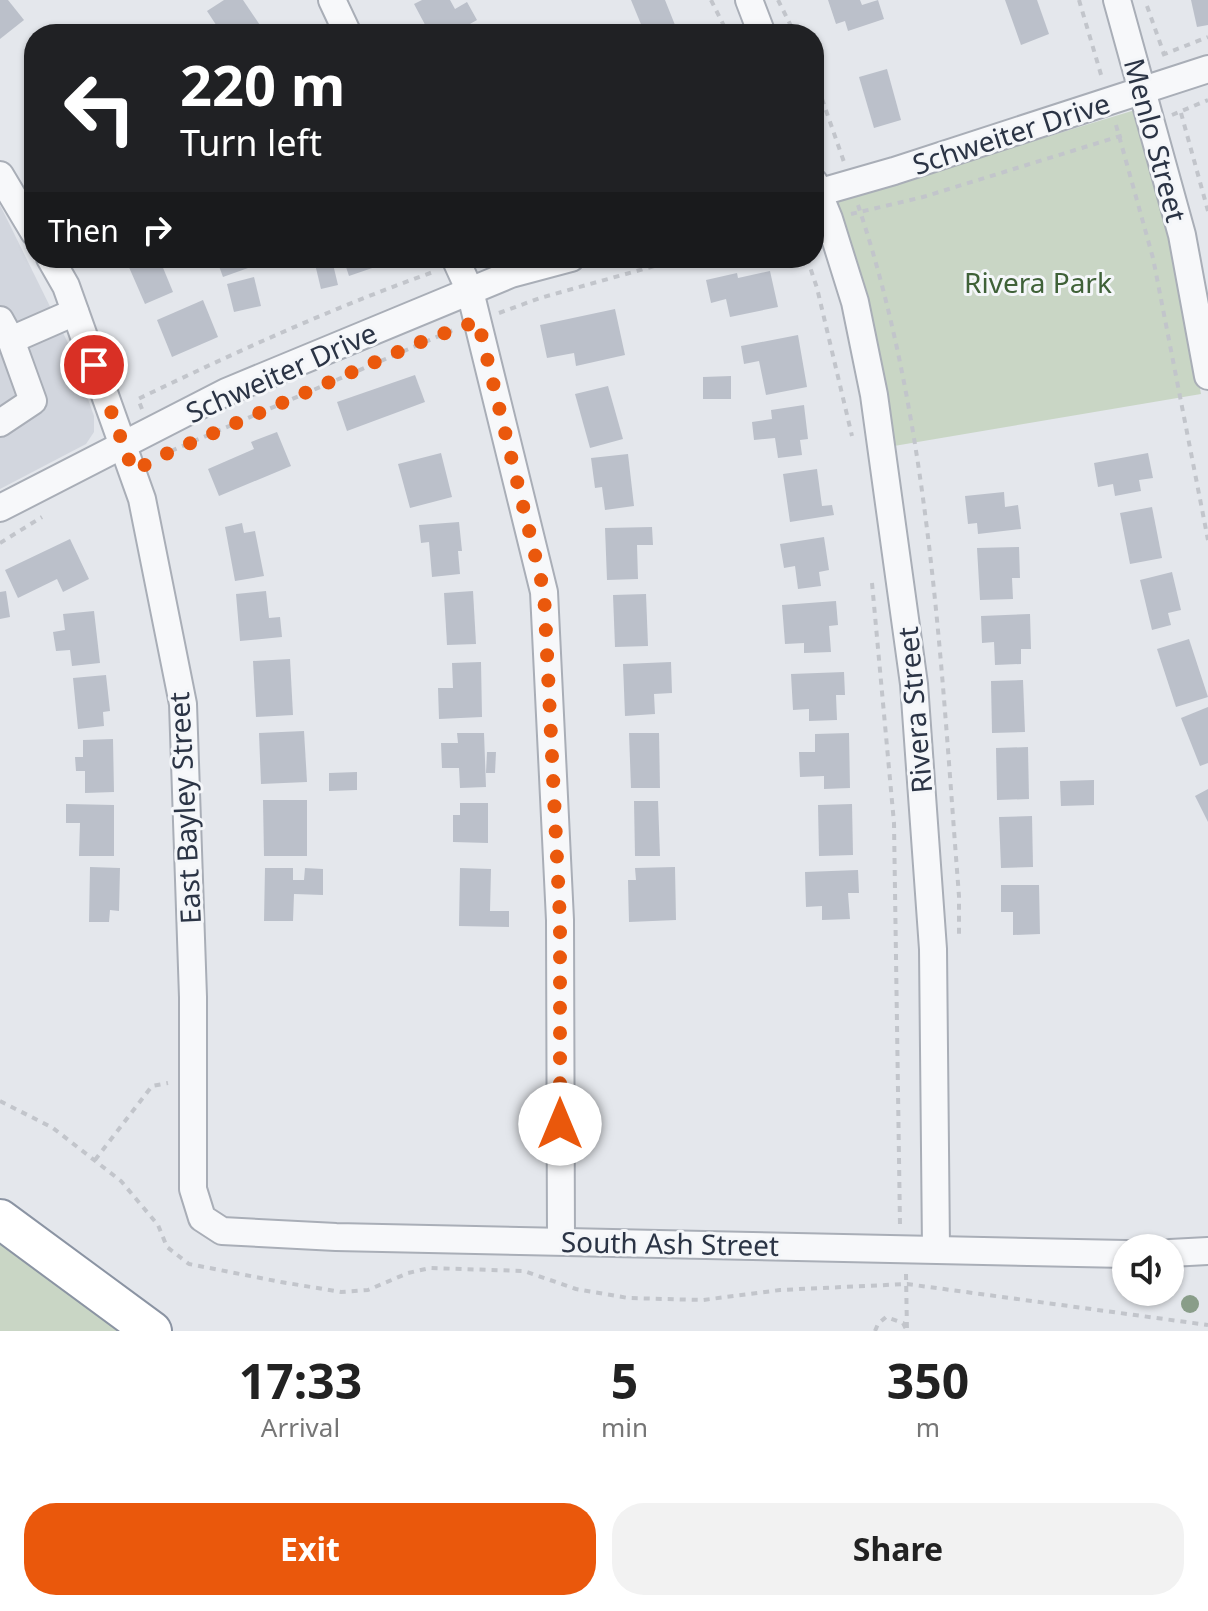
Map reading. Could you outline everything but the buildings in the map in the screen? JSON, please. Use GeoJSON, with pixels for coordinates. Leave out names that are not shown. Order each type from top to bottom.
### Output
{"type":"FeatureCollection","features":[{"type":"Feature","properties":{"kind":"highway"},"geometry":{"type":"LineString","coordinates":[[0,1219],[152,1331]]}},
{"type":"Feature","properties":{"kind":"street"},"geometry":{"type":"LineString","coordinates":[[332,0],[343,24]]}},
{"type":"Feature","properties":{"kind":"street"},"geometry":{"type":"LineString","coordinates":[[749,0],[758,24]]}},
{"type":"Feature","properties":{"kind":"street","name":"Menlo Street"},"geometry":{"type":"LineString","coordinates":[[1117,0],[1182,235],[1208,376]]}},
{"type":"Feature","properties":{"kind":"street","name":"Schweiter Drive"},"geometry":{"type":"LineString","coordinates":[[824,188],[894,171],[1208,69]]}},
{"type":"Feature","properties":{"kind":"street"},"geometry":{"type":"LineString","coordinates":[[0,175],[24,215]]}},
{"type":"Feature","properties":{"kind":"street","name":"Rivera Street"},"geometry":{"type":"LineString","coordinates":[[824,209],[855,302],[874,395],[914,684],[933,949],[936,1249]]}},
{"type":"Feature","properties":{"kind":"street","name":"East Bayley Street"},"geometry":{"type":"LineString","coordinates":[[56,268],[66,286],[142,499],[183,704],[193,997],[193,1189],[202,1218],[215,1227]]}},
{"type":"Feature","properties":{"kind":"street"},"geometry":{"type":"LineString","coordinates":[[460,268],[478,321],[544,592],[560,920],[561,1240]]}},
{"type":"Feature","properties":{"kind":"street","name":"Schweiter Drive"},"geometry":{"type":"LineString","coordinates":[[0,508],[226,392],[511,274],[534,268]]}},
{"type":"Feature","properties":{"kind":"street"},"geometry":{"type":"LineString","coordinates":[[0,423],[33,401],[6,330],[75,312]]}},
{"type":"Feature","properties":{"kind":"street","name":"South Ash Street"},"geometry":{"type":"LineString","coordinates":[[215,1227],[222,1231],[336,1237],[1112,1254]]}},
{"type":"Feature","properties":{"kind":"street"},"geometry":{"type":"LineString","coordinates":[[1184,1252],[1208,1251]]}},
{"type":"Feature","properties":{"kind":"path"},"geometry":{"type":"LineString","coordinates":[[711,0],[723,24]]}},
{"type":"Feature","properties":{"kind":"path"},"geometry":{"type":"LineString","coordinates":[[778,0],[790,24]]}},
{"type":"Feature","properties":{"kind":"path"},"geometry":{"type":"LineString","coordinates":[[1079,0],[1153,258],[1208,540]]}},
{"type":"Feature","properties":{"kind":"path"},"geometry":{"type":"LineString","coordinates":[[829,219],[923,197],[1119,137],[1208,100]]}},
{"type":"Feature","properties":{"kind":"path"},"geometry":{"type":"LineString","coordinates":[[133,471],[423,341],[540,298],[647,268]]}},
{"type":"Feature","properties":{"kind":"path"},"geometry":{"type":"LineString","coordinates":[[810,268],[855,447]]}},
{"type":"Feature","properties":{"kind":"path"},"geometry":{"type":"LineString","coordinates":[[0,543],[54,511]]}},
{"type":"Feature","properties":{"kind":"path"},"geometry":{"type":"LineString","coordinates":[[871,574],[894,823],[902,1248],[907,1284],[907,1331]]}},
{"type":"Feature","properties":{"kind":"path"},"geometry":{"type":"LineString","coordinates":[[95,1160],[152,1086],[168,1082]]}},
{"type":"Feature","properties":{"kind":"path"},"geometry":{"type":"LineString","coordinates":[[907,1284],[1208,1325]]}},
{"type":"Feature","properties":{"kind":"path"},"geometry":{"type":"LineString","coordinates":[[875,1331],[886,1317],[903,1323],[907,1331]]}},
{"type":"Feature","properties":{"kind":"shaded area"},"geometry":{"type":"Polygon","coordinates":[[[0,205],[24,254],[24,268],[31,268],[68,343],[94,416],[94,432],[86,444],[0,489],[0,205]]]}},
{"type":"Feature","properties":{"kind":"green space","name":"Rivera Park"},"geometry":{"type":"Polygon","coordinates":[[[1135,110],[1182,293],[1201,394],[894,446],[872,314],[832,202],[1135,110]]]}},
{"type":"Feature","properties":{"kind":"green space"},"geometry":{"type":"Polygon","coordinates":[[[0,1241],[122,1331],[0,1331],[0,1241]]]}},
{"type":"Feature","properties":{"kind":"route"},"geometry":{"type":"LineString","coordinates":[[94,365],[133,471],[423,341],[478,321],[544,592],[560,920],[560,1124]]}}]}
